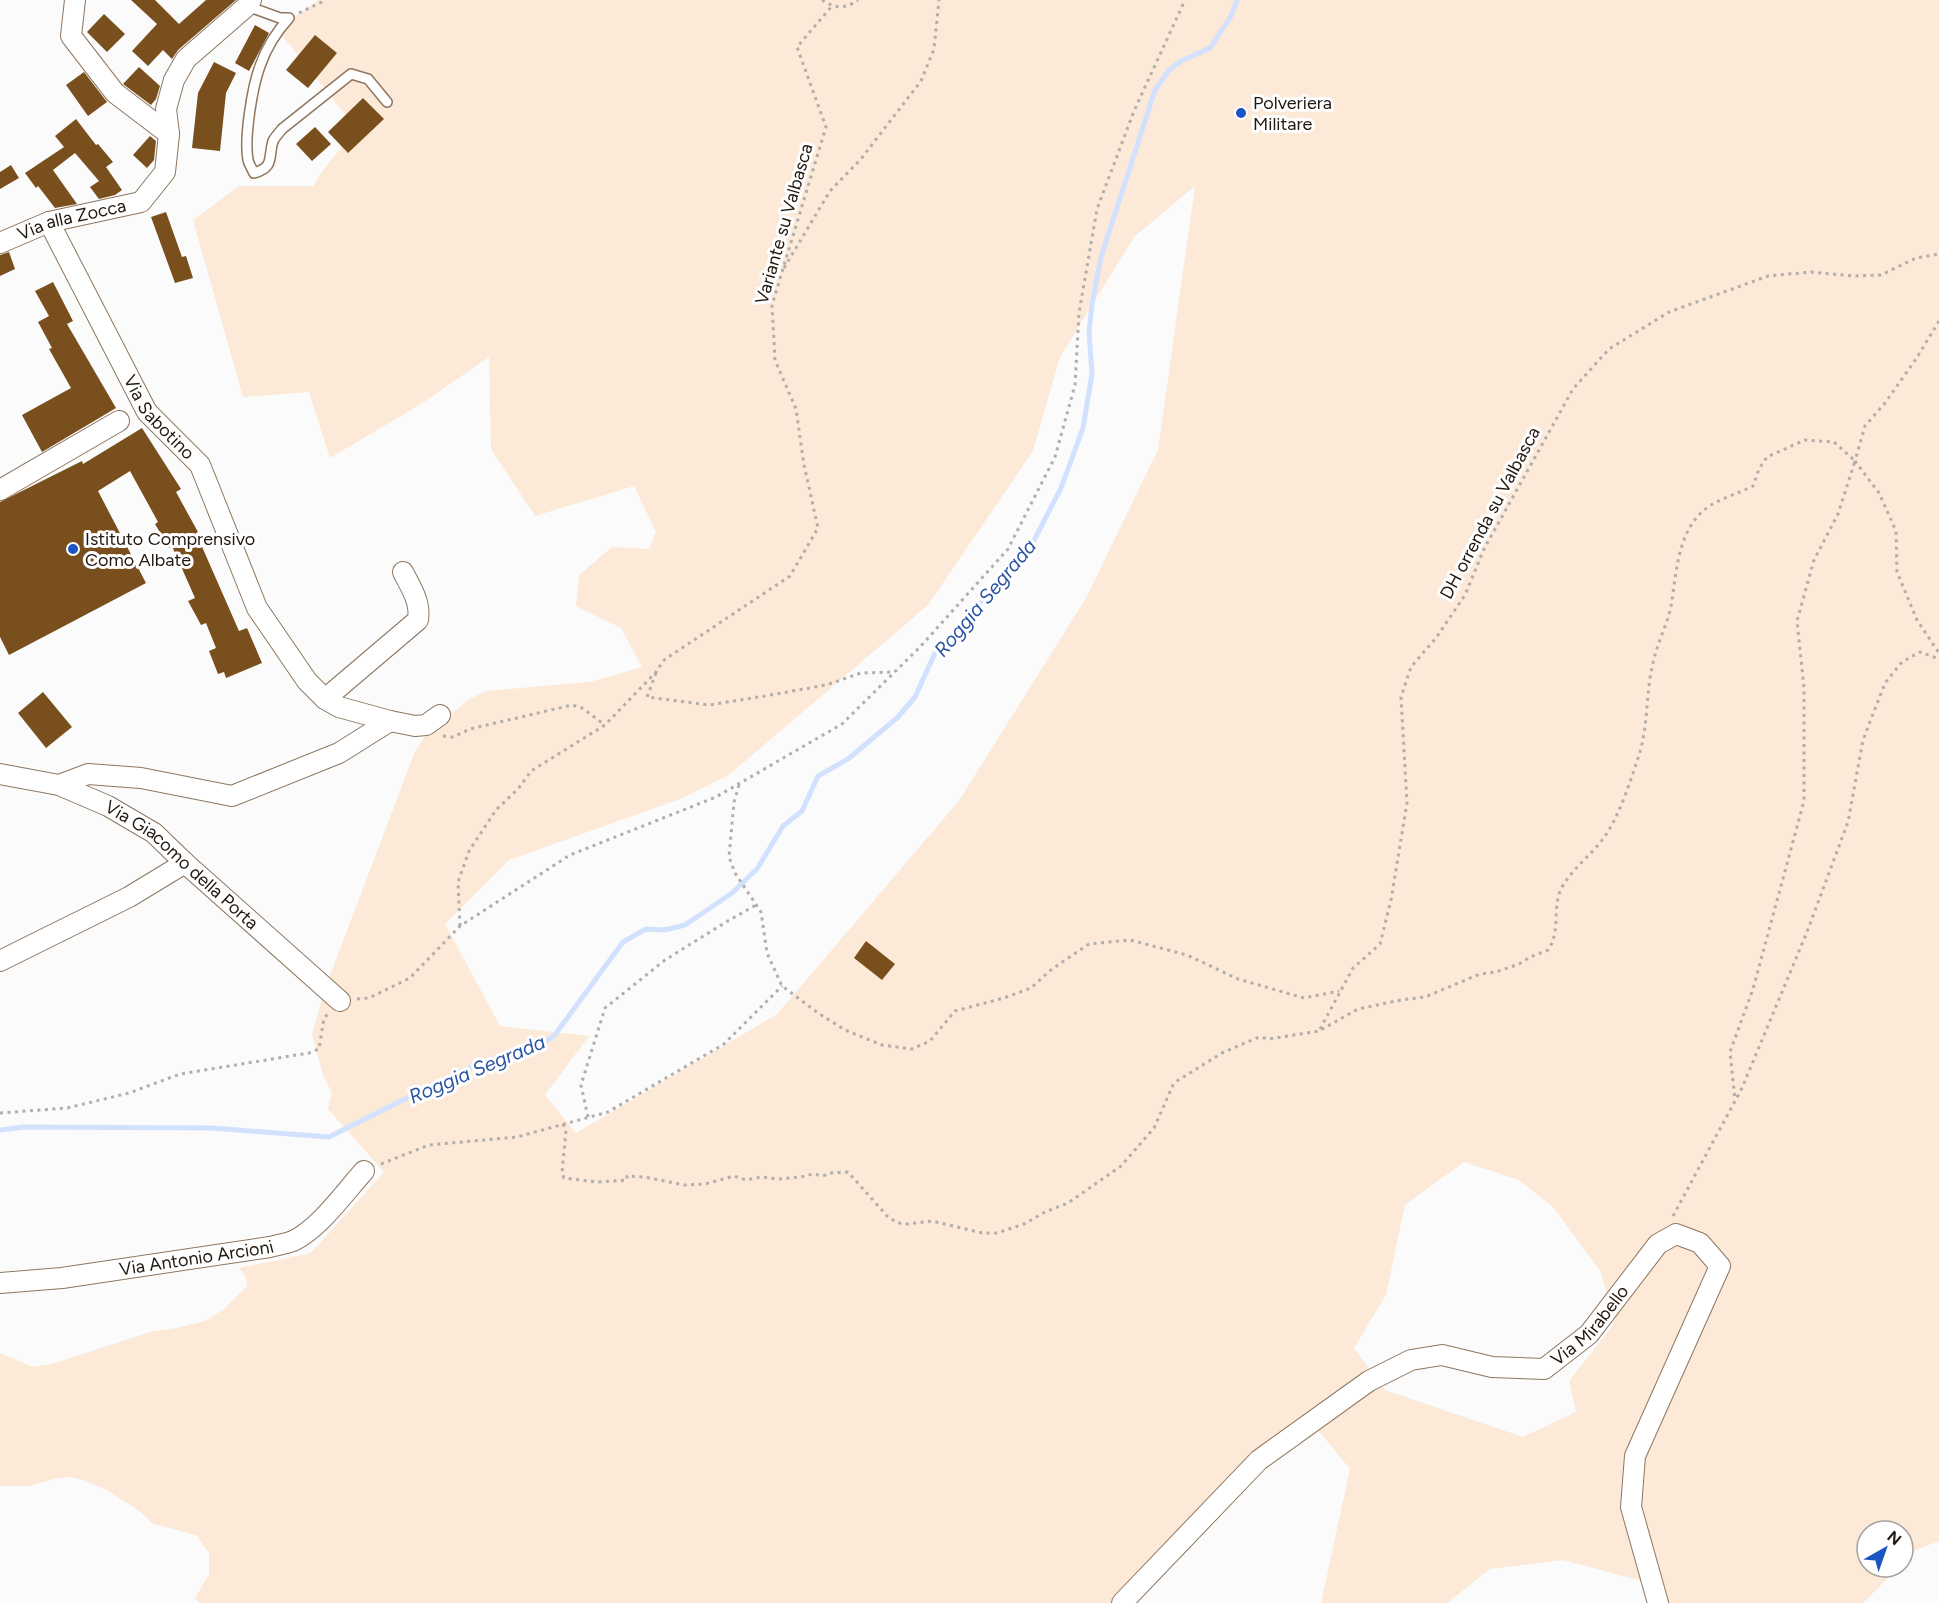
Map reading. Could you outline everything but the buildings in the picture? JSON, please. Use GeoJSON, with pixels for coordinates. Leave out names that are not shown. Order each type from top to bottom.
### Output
{"type":"FeatureCollection","features":[{"type":"Feature","properties":{"kind":"street"},"geometry":{"type":"LineString","coordinates":[[75,0],[71,36],[115,93],[169,134]]}},
{"type":"Feature","properties":{"kind":"street","name":"Via alla Zocca"},"geometry":{"type":"LineString","coordinates":[[0,243],[49,222],[141,202],[165,172],[169,134],[165,109],[174,80],[186,58],[249,3]]}},
{"type":"Feature","properties":{"kind":"street","name":"Via Sabotino"},"geometry":{"type":"LineString","coordinates":[[49,222],[147,412],[200,465],[257,608],[307,681],[325,699],[339,707],[415,726],[433,720]]}},
{"type":"Feature","properties":{"kind":"street"},"geometry":{"type":"LineString","coordinates":[[0,490],[119,421]]}},
{"type":"Feature","properties":{"kind":"street"},"geometry":{"type":"LineString","coordinates":[[325,699],[418,620],[417,600],[403,572]]}},
{"type":"Feature","properties":{"kind":"street"},"geometry":{"type":"LineString","coordinates":[[59,785],[88,774],[141,777],[232,796],[339,753],[390,721]]}},
{"type":"Feature","properties":{"kind":"street","name":"Via Giacomo della Porta"},"geometry":{"type":"LineString","coordinates":[[0,774],[59,785],[108,806],[154,833],[339,1001]]}},
{"type":"Feature","properties":{"kind":"street","name":"Via Giacomo della Porta"},"geometry":{"type":"LineString","coordinates":[[0,961],[129,897],[185,863]]}},
{"type":"Feature","properties":{"kind":"street","name":"Via Antonio Arcioni"},"geometry":{"type":"LineString","coordinates":[[0,1283],[62,1278],[270,1247],[292,1241],[317,1222],[364,1171]]}},
{"type":"Feature","properties":{"kind":"street"},"geometry":{"type":"LineString","coordinates":[[1658,1244],[1676,1234],[1700,1243],[1720,1266],[1635,1456],[1631,1508],[1658,1603]]}},
{"type":"Feature","properties":{"kind":"street","name":"Via Mirabello"},"geometry":{"type":"LineString","coordinates":[[1122,1603],[1259,1460],[1369,1382],[1411,1360],[1442,1355],[1492,1367],[1544,1370],[1589,1334],[1658,1244]]}},
{"type":"Feature","properties":{"kind":"lane"},"geometry":{"type":"LineString","coordinates":[[249,3],[280,18],[289,18]]}},
{"type":"Feature","properties":{"kind":"lane"},"geometry":{"type":"LineString","coordinates":[[289,18],[279,29],[260,65],[254,86],[247,142],[248,162],[254,173],[270,163],[273,139],[282,129],[351,74],[368,79],[387,102]]}},
{"type":"Feature","properties":{"kind":"path"},"geometry":{"type":"LineString","coordinates":[[289,18],[326,0]]}},
{"type":"Feature","properties":{"kind":"path"},"geometry":{"type":"LineString","coordinates":[[822,0],[832,6],[844,8],[858,0]]}},
{"type":"Feature","properties":{"kind":"path"},"geometry":{"type":"LineString","coordinates":[[782,272],[830,191],[861,159],[921,81],[933,49],[939,0]]}},
{"type":"Feature","properties":{"kind":"path"},"geometry":{"type":"LineString","coordinates":[[0,1113],[67,1108],[129,1093],[180,1074],[309,1053],[319,1049],[324,1018],[339,1001],[369,998],[410,978],[460,926],[570,855],[716,797],[842,724],[920,647],[1008,549],[1056,457],[1075,385],[1079,314],[1097,209],[1134,111],[1185,0]]}},
{"type":"Feature","properties":{"kind":"path","name":"Variante su Valbasca"},"geometry":{"type":"LineString","coordinates":[[460,926],[458,882],[470,850],[496,810],[518,789],[531,771],[605,725],[656,672],[664,660],[790,576],[818,528],[804,465],[796,409],[775,360],[772,304],[826,127],[797,47],[832,6]]}},
{"type":"Feature","properties":{"kind":"path","name":"DH orrenda su Valbasca"},"geometry":{"type":"LineString","coordinates":[[1319,1031],[1353,968],[1380,944],[1391,900],[1407,803],[1401,697],[1411,667],[1436,638],[1465,595],[1484,549],[1573,389],[1609,349],[1669,312],[1768,276],[1810,272],[1853,276],[1881,275],[1916,258],[1939,254]]}},
{"type":"Feature","properties":{"kind":"path"},"geometry":{"type":"LineString","coordinates":[[1735,1100],[1730,1052],[1753,989],[1804,801],[1804,688],[1797,621],[1814,560],[1838,514],[1865,426],[1897,385],[1939,321]]}},
{"type":"Feature","properties":{"kind":"path"},"geometry":{"type":"LineString","coordinates":[[563,1124],[566,1130],[562,1173],[564,1178],[597,1182],[627,1180],[627,1176],[684,1185],[705,1184],[734,1176],[746,1180],[761,1177],[778,1179],[848,1172],[888,1217],[898,1223],[932,1221],[982,1233],[997,1233],[1024,1224],[1068,1203],[1121,1166],[1154,1128],[1173,1085],[1222,1053],[1259,1037],[1269,1039],[1319,1031],[1358,1009],[1425,997],[1480,974],[1496,972],[1519,964],[1548,950],[1555,936],[1560,890],[1605,836],[1637,764],[1644,742],[1653,663],[1668,620],[1680,554],[1686,536],[1698,516],[1720,499],[1753,486],[1759,468],[1767,457],[1805,440],[1834,442],[1855,461],[1879,492],[1896,531],[1897,572],[1917,620],[1939,653]]}},
{"type":"Feature","properties":{"kind":"path"},"geometry":{"type":"LineString","coordinates":[[1658,1244],[1735,1100],[1807,933],[1848,822],[1863,740],[1885,683],[1902,662],[1920,652],[1939,659]]}},
{"type":"Feature","properties":{"kind":"path"},"geometry":{"type":"LineString","coordinates":[[656,672],[647,697],[709,705],[826,684],[861,674],[893,672]]}},
{"type":"Feature","properties":{"kind":"path"},"geometry":{"type":"LineString","coordinates":[[433,720],[445,737],[453,737],[470,729],[572,705],[582,708],[605,725]]}},
{"type":"Feature","properties":{"kind":"path"},"geometry":{"type":"LineString","coordinates":[[740,783],[734,802],[729,857],[735,873],[761,912],[767,953],[782,986],[845,1030],[882,1045],[912,1049],[930,1041],[955,1011],[1004,998],[1030,988],[1052,969],[1089,944],[1130,940],[1187,955],[1238,979],[1304,998],[1341,991]]}},
{"type":"Feature","properties":{"kind":"path"},"geometry":{"type":"LineString","coordinates":[[588,1117],[581,1085],[605,1008],[665,960],[756,905]]}},
{"type":"Feature","properties":{"kind":"path"},"geometry":{"type":"LineString","coordinates":[[364,1171],[429,1145],[517,1137],[608,1112],[724,1044],[782,986]]}},
{"type":"Feature","properties":{"kind":"shaded area"},"geometry":{"type":"Polygon","coordinates":[[[319,0],[1939,0],[1939,1541],[1915,1551],[1915,1519],[1855,1519],[1855,1579],[1887,1579],[1863,1603],[1648,1603],[1646,1582],[1563,1560],[1490,1569],[1447,1603],[1321,1603],[1350,1469],[1308,1418],[1118,1603],[199,1603],[195,1598],[209,1574],[209,1553],[196,1535],[153,1524],[138,1510],[107,1490],[84,1480],[69,1477],[30,1486],[0,1486],[0,1353],[33,1367],[55,1363],[150,1332],[205,1321],[224,1309],[247,1286],[246,1277],[239,1268],[311,1253],[384,1172],[328,1109],[332,1093],[323,1075],[312,1034],[326,986],[414,754],[426,734],[468,700],[486,691],[590,682],[642,667],[621,628],[576,606],[579,575],[612,547],[649,549],[656,532],[634,486],[535,516],[491,449],[489,357],[421,404],[330,458],[309,392],[243,397],[193,220],[239,186],[313,186],[323,170],[357,129],[277,29],[319,0]],[[1195,186],[1134,237],[1060,357],[1033,451],[928,605],[729,775],[680,799],[509,860],[445,924],[500,1026],[589,1036],[545,1095],[576,1133],[777,1014],[958,802],[1085,600],[1158,450],[1195,186]],[[1464,1162],[1405,1205],[1386,1295],[1354,1348],[1385,1390],[1523,1437],[1576,1412],[1569,1381],[1614,1324],[1601,1272],[1553,1207],[1519,1180],[1464,1162]]]}},
{"type":"Feature","properties":{"kind":"waterway","name":"Roggia Segrada"},"geometry":{"type":"LineString","coordinates":[[0,1130],[24,1127],[212,1128],[329,1137],[459,1072],[512,1051],[542,1044],[554,1036],[623,942],[646,929],[664,930],[685,925],[732,893],[757,869],[783,826],[802,811],[818,776],[848,759],[897,718],[915,697],[935,653],[1029,550],[1061,488],[1083,428],[1092,374],[1089,332],[1101,257],[1155,90],[1169,70],[1181,61],[1210,48],[1231,16],[1237,0]]}},
{"type":"Feature","properties":{"kind":"place","name":"Polveriera Militare"},"geometry":{"type":"Point","coordinates":[1241,113]}},
{"type":"Feature","properties":{"kind":"place","name":"Istituto Comprensivo Como Albate"},"geometry":{"type":"Point","coordinates":[73,549]}}]}
